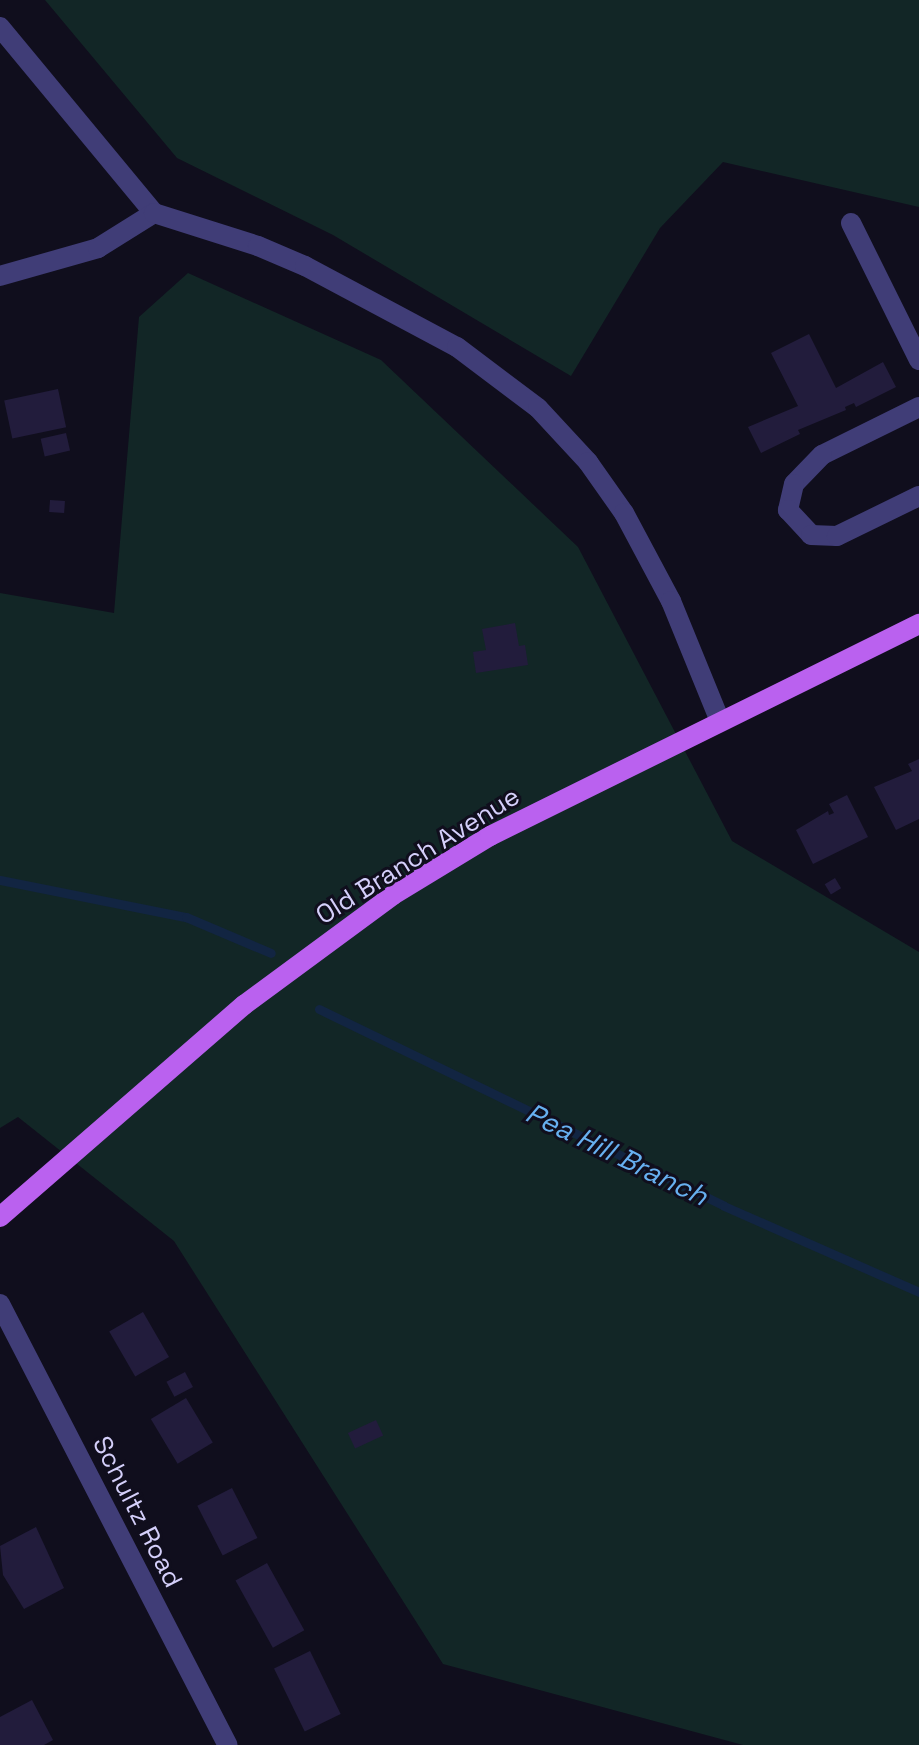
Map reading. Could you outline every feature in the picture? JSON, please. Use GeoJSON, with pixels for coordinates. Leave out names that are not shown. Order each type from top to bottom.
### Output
{"type":"FeatureCollection","features":[{"type":"Feature","properties":{"kind":"main road","name":"Old Branch Avenue"},"geometry":{"type":"LineString","coordinates":[[0,1217],[244,1005],[393,895],[490,836],[919,624]]}},
{"type":"Feature","properties":{"kind":"street"},"geometry":{"type":"LineString","coordinates":[[0,27],[154,213],[258,246],[359,292],[457,347],[538,408],[588,462],[624,513],[671,601],[720,721]]}},
{"type":"Feature","properties":{"kind":"street"},"geometry":{"type":"LineString","coordinates":[[0,276],[98,248],[154,213]]}},
{"type":"Feature","properties":{"kind":"street"},"geometry":{"type":"LineString","coordinates":[[851,223],[919,360]]}},
{"type":"Feature","properties":{"kind":"street"},"geometry":{"type":"LineString","coordinates":[[919,407],[822,455],[794,484],[788,510],[811,535],[837,536],[919,496]]}},
{"type":"Feature","properties":{"kind":"street","name":"Schultz Road"},"geometry":{"type":"LineString","coordinates":[[0,1304],[228,1745]]}},
{"type":"Feature","properties":{"kind":"green space"},"geometry":{"type":"Polygon","coordinates":[[[45,0],[919,0],[919,207],[723,162],[660,228],[571,376],[333,235],[177,158],[45,0]]]}},
{"type":"Feature","properties":{"kind":"green space"},"geometry":{"type":"Polygon","coordinates":[[[188,273],[381,360],[578,547],[732,841],[919,952],[919,1745],[743,1745],[443,1664],[174,1241],[18,1117],[0,1128],[0,593],[114,613],[139,317],[188,273]]]}},
{"type":"Feature","properties":{"kind":"building"},"geometry":{"type":"Polygon","coordinates":[[[809,334],[836,388],[883,362],[896,387],[856,407],[854,403],[845,407],[846,410],[798,430],[800,434],[761,453],[748,427],[798,406],[771,353],[809,334]]]}},
{"type":"Feature","properties":{"kind":"building"},"geometry":{"type":"Polygon","coordinates":[[[58,389],[66,427],[12,439],[4,400],[58,389]]]}},
{"type":"Feature","properties":{"kind":"building"},"geometry":{"type":"Polygon","coordinates":[[[66,433],[70,451],[45,456],[41,439],[66,433]]]}},
{"type":"Feature","properties":{"kind":"building"},"geometry":{"type":"Polygon","coordinates":[[[50,500],[65,501],[64,513],[49,512],[50,500]]]}},
{"type":"Feature","properties":{"kind":"building"},"geometry":{"type":"Polygon","coordinates":[[[515,623],[519,646],[525,645],[528,665],[476,673],[473,652],[486,650],[482,629],[515,623]]]}},
{"type":"Feature","properties":{"kind":"building"},"geometry":{"type":"Polygon","coordinates":[[[919,759],[919,819],[896,830],[874,787],[912,771],[908,764],[919,759]]]}},
{"type":"Feature","properties":{"kind":"building"},"geometry":{"type":"Polygon","coordinates":[[[847,795],[868,837],[813,864],[796,830],[828,811],[829,815],[834,813],[829,804],[847,795]]]}},
{"type":"Feature","properties":{"kind":"building"},"geometry":{"type":"Polygon","coordinates":[[[835,878],[841,888],[831,894],[825,884],[835,878]]]}},
{"type":"Feature","properties":{"kind":"building"},"geometry":{"type":"Polygon","coordinates":[[[143,1312],[169,1357],[135,1377],[109,1332],[143,1312]]]}},
{"type":"Feature","properties":{"kind":"building"},"geometry":{"type":"Polygon","coordinates":[[[185,1372],[193,1387],[174,1397],[166,1382],[185,1372]]]}},
{"type":"Feature","properties":{"kind":"building"},"geometry":{"type":"Polygon","coordinates":[[[186,1398],[213,1443],[178,1464],[151,1419],[186,1398]]]}},
{"type":"Feature","properties":{"kind":"building"},"geometry":{"type":"Polygon","coordinates":[[[376,1420],[383,1435],[355,1449],[348,1433],[376,1420]]]}},
{"type":"Feature","properties":{"kind":"building"},"geometry":{"type":"Polygon","coordinates":[[[232,1488],[257,1538],[223,1556],[197,1506],[232,1488]]]}},
{"type":"Feature","properties":{"kind":"building"},"geometry":{"type":"Polygon","coordinates":[[[36,1527],[64,1588],[24,1609],[3,1575],[0,1546],[36,1527]]]}},
{"type":"Feature","properties":{"kind":"building"},"geometry":{"type":"Polygon","coordinates":[[[267,1563],[304,1630],[273,1648],[236,1580],[267,1563]]]}},
{"type":"Feature","properties":{"kind":"building"},"geometry":{"type":"Polygon","coordinates":[[[310,1651],[341,1714],[305,1731],[274,1669],[310,1651]]]}},
{"type":"Feature","properties":{"kind":"building"},"geometry":{"type":"Polygon","coordinates":[[[32,1700],[53,1740],[44,1745],[0,1745],[0,1717],[32,1700]]]}},
{"type":"Feature","properties":{"kind":"waterway","name":"Pea Hill Branch"},"geometry":{"type":"LineString","coordinates":[[0,880],[186,917],[271,953]]}},
{"type":"Feature","properties":{"kind":"waterway","name":"Pea Hill Branch"},"geometry":{"type":"LineString","coordinates":[[319,1009],[724,1206],[919,1292]]}}]}
